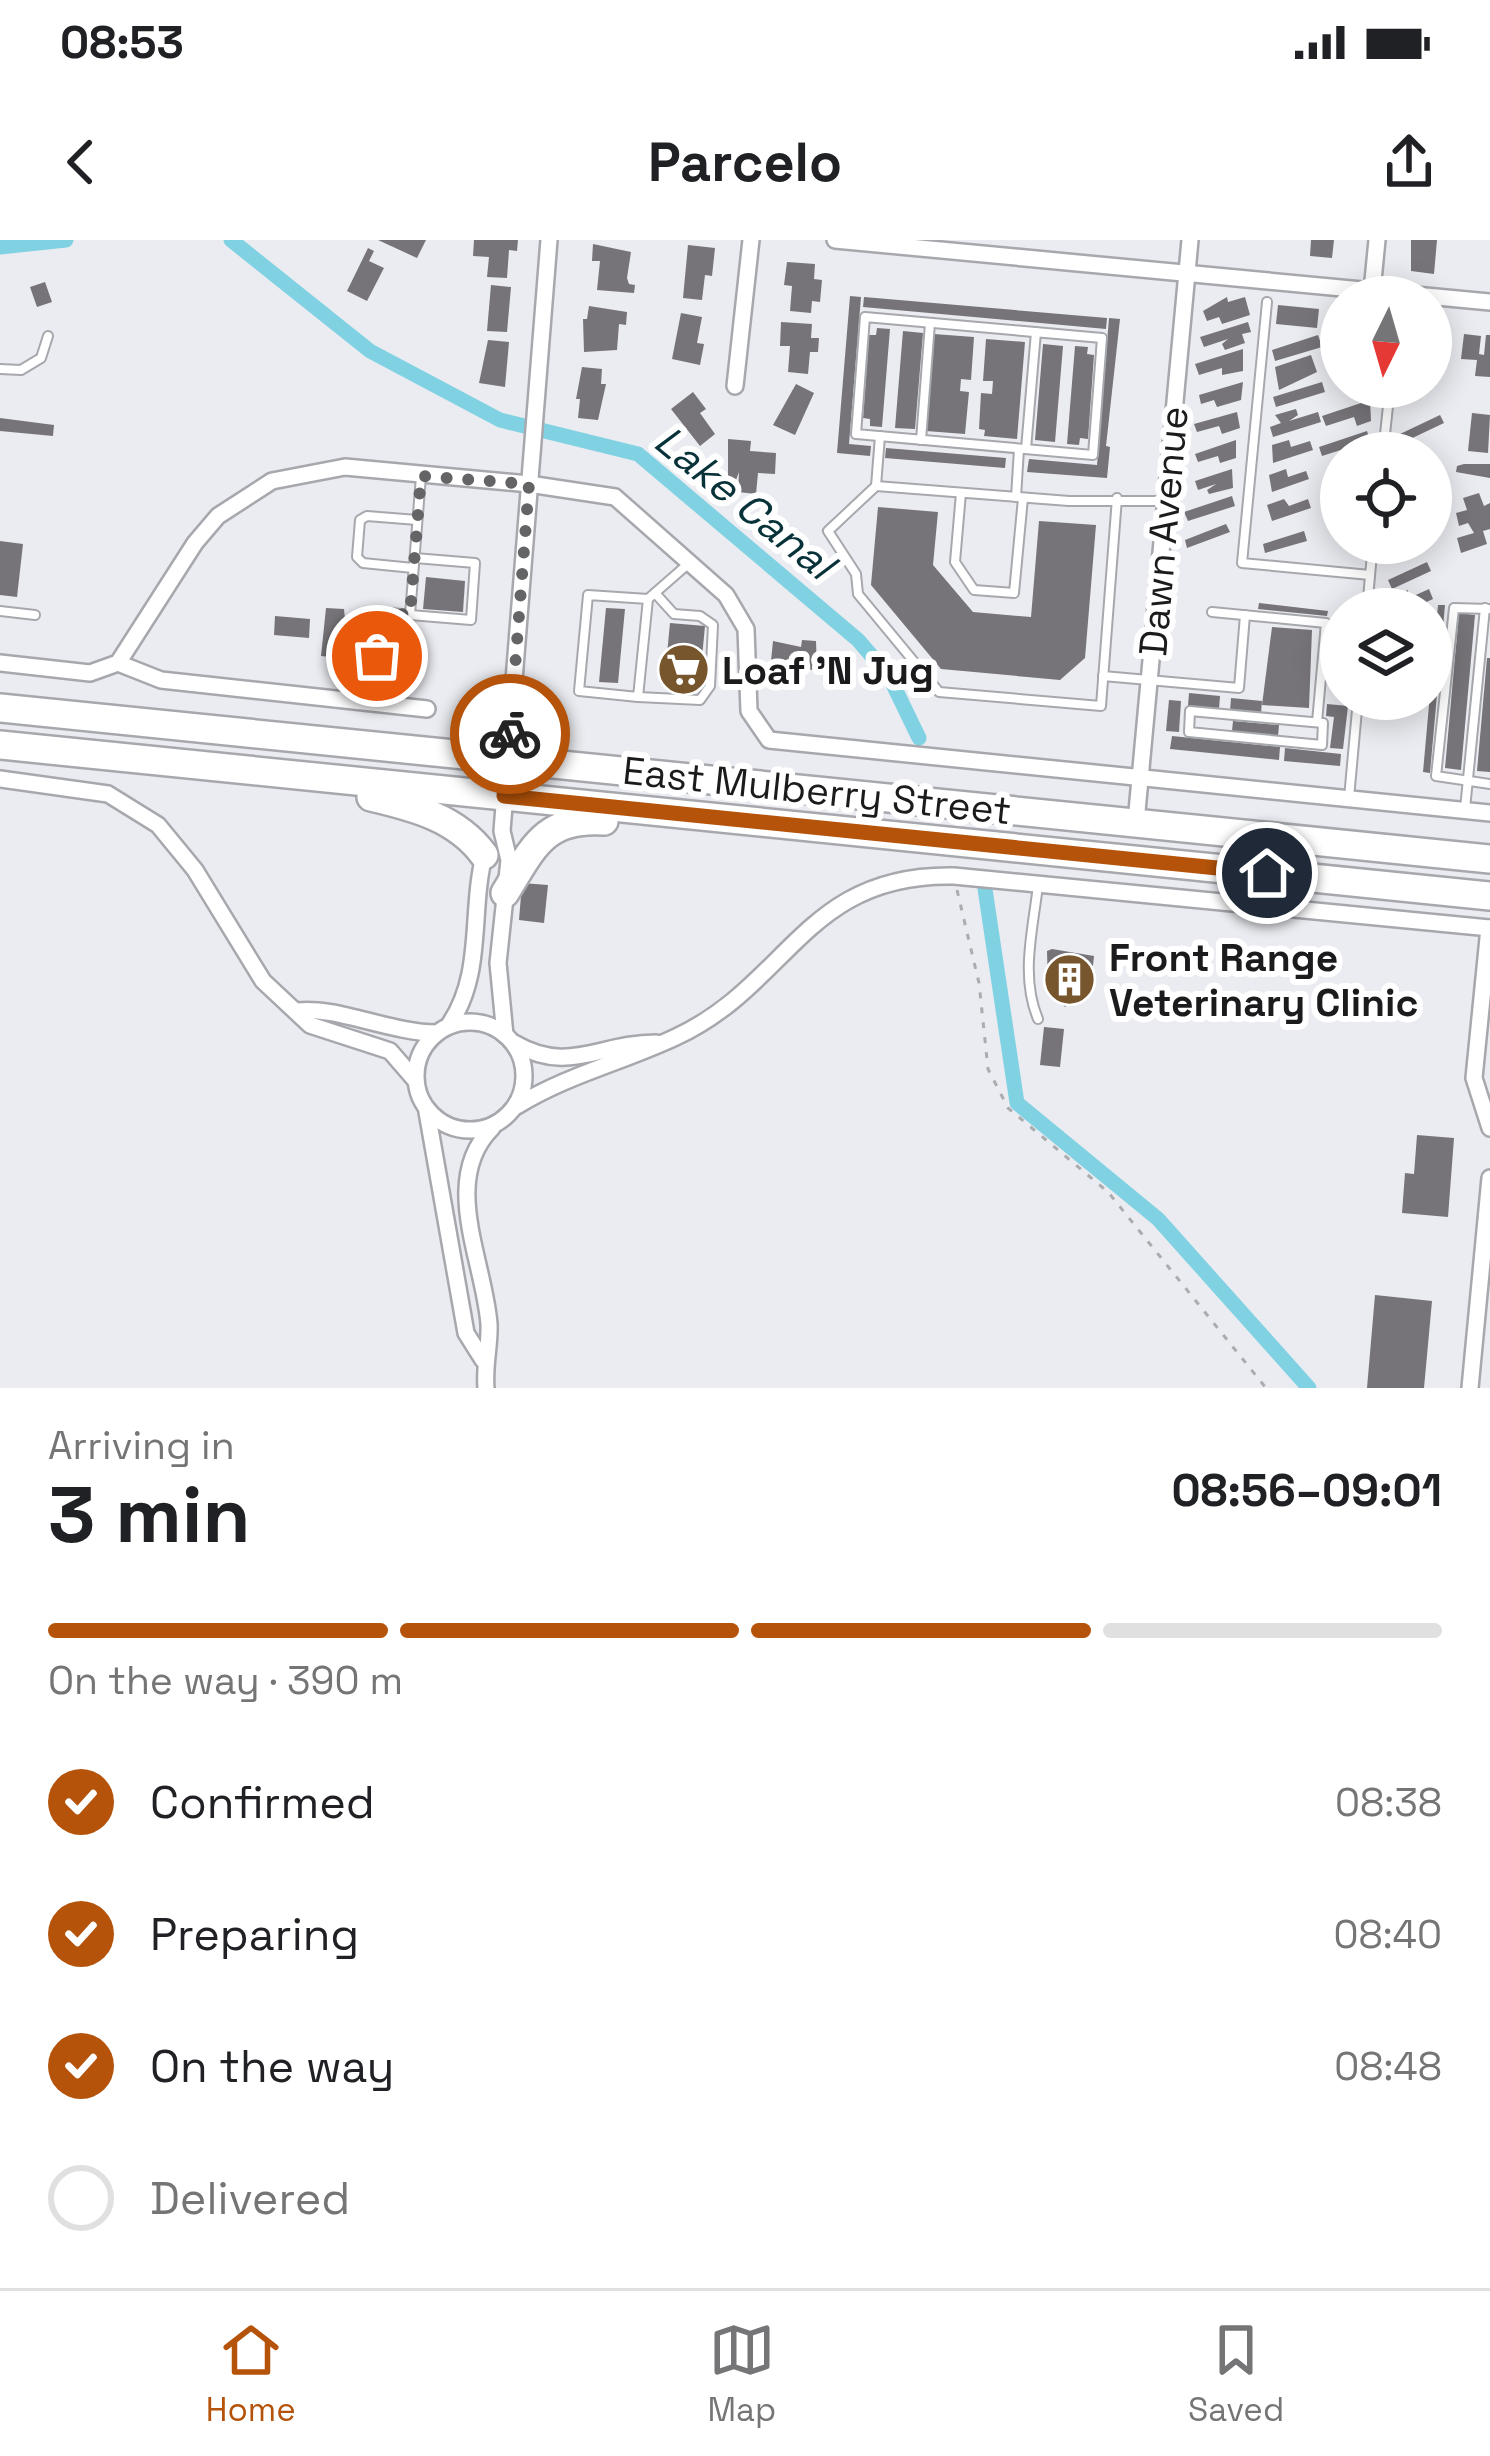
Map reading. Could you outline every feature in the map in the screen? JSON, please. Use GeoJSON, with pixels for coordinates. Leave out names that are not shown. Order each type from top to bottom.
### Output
{"type":"FeatureCollection","features":[{"type":"Feature","properties":{"kind":"highway","name":"East Mulberry Street"},"geometry":{"type":"LineString","coordinates":[[0,708],[1490,859]]}},
{"type":"Feature","properties":{"kind":"highway","name":"East Mulberry Street"},"geometry":{"type":"LineString","coordinates":[[0,745],[1490,896]]}},
{"type":"Feature","properties":{"kind":"highway"},"geometry":{"type":"LineString","coordinates":[[214,767],[270,785],[366,795],[411,807],[455,826],[484,855]]}},
{"type":"Feature","properties":{"kind":"highway"},"geometry":{"type":"LineString","coordinates":[[505,893],[535,844],[564,823],[597,820],[720,832],[782,824]]}},
{"type":"Feature","properties":{"kind":"street"},"geometry":{"type":"LineString","coordinates":[[517,1106],[525,1077],[509,1039],[498,963],[509,860],[502,831],[549,240]]}},
{"type":"Feature","properties":{"kind":"street"},"geometry":{"type":"LineString","coordinates":[[735,386],[751,240]]}},
{"type":"Feature","properties":{"kind":"street"},"geometry":{"type":"LineString","coordinates":[[835,240],[970,246],[1320,285]]}},
{"type":"Feature","properties":{"kind":"street","name":"Dawn Avenue"},"geometry":{"type":"LineString","coordinates":[[1136,822],[1190,240]]}},
{"type":"Feature","properties":{"kind":"street"},"geometry":{"type":"LineString","coordinates":[[1373,276],[1377,240]]}},
{"type":"Feature","properties":{"kind":"street"},"geometry":{"type":"LineString","coordinates":[[1452,298],[1490,302]]}},
{"type":"Feature","properties":{"kind":"street"},"geometry":{"type":"LineString","coordinates":[[0,663],[90,673],[118,662],[218,516],[244,496],[302,472],[344,467],[529,484],[615,497],[726,595],[742,618],[751,659],[749,711],[769,740],[1490,813]]}},
{"type":"Feature","properties":{"kind":"street"},"geometry":{"type":"LineString","coordinates":[[118,662],[161,680],[427,709]]}},
{"type":"Feature","properties":{"kind":"street"},"geometry":{"type":"LineString","coordinates":[[0,779],[108,794],[158,825],[196,870],[262,981],[310,1024],[390,1051],[416,1081],[426,1109],[466,1333],[483,1360]]}},
{"type":"Feature","properties":{"kind":"street"},"geometry":{"type":"LineString","coordinates":[[416,1081],[422,1051],[463,1004],[474,966],[484,855],[502,831]]}},
{"type":"Feature","properties":{"kind":"street"},"geometry":{"type":"LineString","coordinates":[[1129,894],[1132,859]]}},
{"type":"Feature","properties":{"kind":"street"},"geometry":{"type":"LineString","coordinates":[[486,1388],[483,1360],[489,1328],[466,1182],[479,1141],[517,1106],[568,1078],[637,1056],[707,1018],[838,903],[899,879],[954,876],[1489,928],[1474,1078],[1490,1124]]}},
{"type":"Feature","properties":{"kind":"street"},"geometry":{"type":"LineString","coordinates":[[297,1011],[315,1008],[409,1033],[484,1023],[555,1060],[632,1043],[659,1043]]}},
{"type":"Feature","properties":{"kind":"street"},"geometry":{"type":"LineString","coordinates":[[426,1109],[450,1127],[479,1130],[494,1126]]}},
{"type":"Feature","properties":{"kind":"street"},"geometry":{"type":"LineString","coordinates":[[1470,1388],[1486,1273],[1490,1178]]}},
{"type":"Feature","properties":{"kind":"lane"},"geometry":{"type":"LineString","coordinates":[[1267,302],[1242,563],[1370,575]]}},
{"type":"Feature","properties":{"kind":"lane"},"geometry":{"type":"LineString","coordinates":[[865,317],[1036,332],[1102,338],[1093,455],[856,434],[865,317]]}},
{"type":"Feature","properties":{"kind":"lane"},"geometry":{"type":"LineString","coordinates":[[920,440],[930,323]]}},
{"type":"Feature","properties":{"kind":"lane"},"geometry":{"type":"LineString","coordinates":[[961,493],[955,562],[974,590],[1014,593],[1036,332]]}},
{"type":"Feature","properties":{"kind":"lane"},"geometry":{"type":"LineString","coordinates":[[0,369],[21,370],[40,358],[48,336]]}},
{"type":"Feature","properties":{"kind":"lane"},"geometry":{"type":"LineString","coordinates":[[880,436],[876,486],[828,531],[856,574],[858,594],[939,692],[1101,706],[1118,498]]}},
{"type":"Feature","properties":{"kind":"lane"},"geometry":{"type":"LineString","coordinates":[[410,615],[421,476]]}},
{"type":"Feature","properties":{"kind":"lane"},"geometry":{"type":"LineString","coordinates":[[876,486],[1166,501]]}},
{"type":"Feature","properties":{"kind":"lane"},"geometry":{"type":"LineString","coordinates":[[373,700],[382,612],[471,620],[475,563],[363,563],[357,557],[360,520],[367,516],[417,520]]}},
{"type":"Feature","properties":{"kind":"lane"},"geometry":{"type":"LineString","coordinates":[[638,697],[652,596],[688,564]]}},
{"type":"Feature","properties":{"kind":"lane"},"geometry":{"type":"LineString","coordinates":[[1369,588],[1371,564]]}},
{"type":"Feature","properties":{"kind":"lane"},"geometry":{"type":"LineString","coordinates":[[588,595],[652,596],[674,614],[700,616],[713,625],[710,686],[700,700],[638,697],[579,691],[588,595]]}},
{"type":"Feature","properties":{"kind":"lane"},"geometry":{"type":"LineString","coordinates":[[1465,810],[1468,782],[1488,608],[1454,608],[1436,776],[1468,782],[1490,784]]}},
{"type":"Feature","properties":{"kind":"lane"},"geometry":{"type":"LineString","coordinates":[[0,611],[35,615]]}},
{"type":"Feature","properties":{"kind":"lane"},"geometry":{"type":"LineString","coordinates":[[1212,613],[1326,623],[1317,722]]}},
{"type":"Feature","properties":{"kind":"lane"},"geometry":{"type":"LineString","coordinates":[[1103,676],[1239,688],[1245,615]]}},
{"type":"Feature","properties":{"kind":"lane"},"geometry":{"type":"LineString","coordinates":[[1190,711],[1317,722],[1323,723],[1322,745],[1189,732],[1190,711]]}},
{"type":"Feature","properties":{"kind":"lane"},"geometry":{"type":"LineString","coordinates":[[1349,799],[1356,720]]}},
{"type":"Feature","properties":{"kind":"lane"},"geometry":{"type":"LineString","coordinates":[[1038,1018],[1028,995],[1027,976],[1039,884]]}},
{"type":"Feature","properties":{"kind":"path"},"geometry":{"type":"LineString","coordinates":[[954,876],[979,983],[988,1070],[1008,1108],[1108,1192],[1266,1388]]}},
{"type":"Feature","properties":{"kind":"building"},"geometry":{"type":"Polygon","coordinates":[[[378,240],[426,240],[417,258],[378,240]]]}},
{"type":"Feature","properties":{"kind":"building"},"geometry":{"type":"Polygon","coordinates":[[[474,240],[518,240],[517,251],[509,250],[507,278],[487,277],[489,257],[473,256],[474,240]]]}},
{"type":"Feature","properties":{"kind":"building"},"geometry":{"type":"Polygon","coordinates":[[[1311,240],[1334,240],[1332,258],[1310,256],[1311,240]]]}},
{"type":"Feature","properties":{"kind":"building"},"geometry":{"type":"Polygon","coordinates":[[[1411,240],[1437,240],[1434,274],[1411,271],[1411,240]]]}},
{"type":"Feature","properties":{"kind":"building"},"geometry":{"type":"Polygon","coordinates":[[[593,244],[631,252],[627,278],[635,285],[634,293],[597,290],[600,261],[592,261],[593,244]]]}},
{"type":"Feature","properties":{"kind":"building"},"geometry":{"type":"Polygon","coordinates":[[[688,245],[715,248],[712,276],[705,275],[702,300],[683,298],[688,245]]]}},
{"type":"Feature","properties":{"kind":"building"},"geometry":{"type":"Polygon","coordinates":[[[368,248],[374,251],[369,261],[384,268],[367,301],[347,291],[368,248]]]}},
{"type":"Feature","properties":{"kind":"building"},"geometry":{"type":"Polygon","coordinates":[[[787,262],[815,264],[814,279],[822,280],[820,302],[812,301],[811,313],[790,311],[792,286],[784,285],[787,262]]]}},
{"type":"Feature","properties":{"kind":"building"},"geometry":{"type":"Polygon","coordinates":[[[45,282],[52,302],[37,307],[30,287],[45,282]]]}},
{"type":"Feature","properties":{"kind":"building"},"geometry":{"type":"Polygon","coordinates":[[[491,285],[511,287],[507,332],[487,331],[491,285]]]}},
{"type":"Feature","properties":{"kind":"building"},"geometry":{"type":"Polygon","coordinates":[[[850,296],[861,297],[849,444],[871,446],[870,456],[837,453],[850,296]]]}},
{"type":"Feature","properties":{"kind":"building"},"geometry":{"type":"Polygon","coordinates":[[[864,297],[1107,318],[1106,329],[863,307],[864,297]]]}},
{"type":"Feature","properties":{"kind":"building"},"geometry":{"type":"Polygon","coordinates":[[[1227,297],[1228,302],[1245,297],[1250,315],[1222,324],[1219,317],[1207,321],[1203,311],[1227,297]]]}},
{"type":"Feature","properties":{"kind":"building"},"geometry":{"type":"Polygon","coordinates":[[[1278,305],[1319,309],[1317,328],[1276,324],[1278,305]]]}},
{"type":"Feature","properties":{"kind":"building"},"geometry":{"type":"Polygon","coordinates":[[[589,306],[627,312],[626,325],[619,324],[617,350],[584,352],[583,319],[587,319],[589,306]]]}},
{"type":"Feature","properties":{"kind":"building"},"geometry":{"type":"Polygon","coordinates":[[[681,313],[702,317],[697,343],[704,344],[700,365],[672,359],[681,313]]]}},
{"type":"Feature","properties":{"kind":"building"},"geometry":{"type":"Polygon","coordinates":[[[1109,318],[1120,319],[1106,446],[1110,447],[1107,478],[1027,472],[1029,459],[1097,465],[1109,318]]]}},
{"type":"Feature","properties":{"kind":"building"},"geometry":{"type":"Polygon","coordinates":[[[781,322],[812,324],[811,338],[819,338],[818,352],[810,352],[808,374],[788,372],[790,346],[780,346],[781,322]]]}},
{"type":"Feature","properties":{"kind":"building"},"geometry":{"type":"Polygon","coordinates":[[[1248,322],[1251,332],[1242,334],[1245,343],[1225,350],[1222,344],[1228,339],[1204,347],[1200,337],[1248,322]]]}},
{"type":"Feature","properties":{"kind":"building"},"geometry":{"type":"Polygon","coordinates":[[[877,328],[890,329],[882,427],[870,426],[870,419],[863,418],[869,335],[876,335],[877,328]]]}},
{"type":"Feature","properties":{"kind":"building"},"geometry":{"type":"Polygon","coordinates":[[[903,331],[923,333],[915,429],[895,428],[903,331]]]}},
{"type":"Feature","properties":{"kind":"building"},"geometry":{"type":"Polygon","coordinates":[[[934,334],[974,337],[971,380],[961,379],[960,391],[969,392],[965,434],[926,431],[934,334]]]}},
{"type":"Feature","properties":{"kind":"building"},"geometry":{"type":"Polygon","coordinates":[[[1464,334],[1481,336],[1479,354],[1484,355],[1486,335],[1490,335],[1490,377],[1475,376],[1477,360],[1461,359],[1464,334]]]}},
{"type":"Feature","properties":{"kind":"building"},"geometry":{"type":"Polygon","coordinates":[[[1318,335],[1320,341],[1320,348],[1275,361],[1272,350],[1318,335]]]}},
{"type":"Feature","properties":{"kind":"building"},"geometry":{"type":"Polygon","coordinates":[[[986,339],[1025,342],[1017,439],[984,436],[985,430],[979,429],[981,393],[992,394],[993,381],[983,381],[986,339]]]}},
{"type":"Feature","properties":{"kind":"building"},"geometry":{"type":"Polygon","coordinates":[[[488,340],[509,342],[505,387],[479,383],[488,340]]]}},
{"type":"Feature","properties":{"kind":"building"},"geometry":{"type":"Polygon","coordinates":[[[1043,344],[1063,346],[1055,442],[1035,440],[1043,344]]]}},
{"type":"Feature","properties":{"kind":"building"},"geometry":{"type":"Polygon","coordinates":[[[1075,346],[1088,347],[1087,354],[1094,355],[1088,439],[1080,438],[1079,445],[1067,444],[1075,346]]]}},
{"type":"Feature","properties":{"kind":"building"},"geometry":{"type":"Polygon","coordinates":[[[1243,349],[1243,371],[1222,375],[1222,368],[1199,375],[1195,364],[1243,349]]]}},
{"type":"Feature","properties":{"kind":"building"},"geometry":{"type":"Polygon","coordinates":[[[1311,355],[1317,372],[1279,390],[1275,367],[1311,355]]]}},
{"type":"Feature","properties":{"kind":"building"},"geometry":{"type":"Polygon","coordinates":[[[582,367],[602,369],[601,384],[606,384],[598,420],[578,418],[582,367]]]}},
{"type":"Feature","properties":{"kind":"building"},"geometry":{"type":"Polygon","coordinates":[[[1243,382],[1241,400],[1217,407],[1214,400],[1201,404],[1199,395],[1243,382]]]}},
{"type":"Feature","properties":{"kind":"building"},"geometry":{"type":"Polygon","coordinates":[[[1320,383],[1320,394],[1276,407],[1273,397],[1320,383]]]}},
{"type":"Feature","properties":{"kind":"building"},"geometry":{"type":"Polygon","coordinates":[[[796,384],[814,393],[795,435],[773,425],[796,384]]]}},
{"type":"Feature","properties":{"kind":"building"},"geometry":{"type":"Polygon","coordinates":[[[693,392],[706,409],[700,413],[715,434],[700,446],[671,409],[693,392]]]}},
{"type":"Feature","properties":{"kind":"building"},"geometry":{"type":"Polygon","coordinates":[[[1346,408],[1370,408],[1371,421],[1357,426],[1354,417],[1326,426],[1322,416],[1346,408]]]}},
{"type":"Feature","properties":{"kind":"building"},"geometry":{"type":"Polygon","coordinates":[[[1296,409],[1298,415],[1289,421],[1318,412],[1321,422],[1273,437],[1270,427],[1281,423],[1275,415],[1296,409]]]}},
{"type":"Feature","properties":{"kind":"building"},"geometry":{"type":"Polygon","coordinates":[[[1237,412],[1240,428],[1222,434],[1219,426],[1197,432],[1194,424],[1237,412]]]}},
{"type":"Feature","properties":{"kind":"building"},"geometry":{"type":"Polygon","coordinates":[[[1472,413],[1490,415],[1488,453],[1468,451],[1472,413]]]}},
{"type":"Feature","properties":{"kind":"building"},"geometry":{"type":"Polygon","coordinates":[[[1440,415],[1444,423],[1425,432],[1404,432],[1440,415]]]}},
{"type":"Feature","properties":{"kind":"building"},"geometry":{"type":"Polygon","coordinates":[[[0,418],[54,425],[53,436],[0,431],[0,418]]]}},
{"type":"Feature","properties":{"kind":"building"},"geometry":{"type":"Polygon","coordinates":[[[728,439],[751,441],[750,451],[776,453],[775,474],[758,473],[756,494],[738,492],[739,472],[736,480],[728,479],[728,439]]]}},
{"type":"Feature","properties":{"kind":"building"},"geometry":{"type":"Polygon","coordinates":[[[1236,440],[1236,458],[1220,463],[1218,456],[1198,462],[1195,454],[1236,440]]]}},
{"type":"Feature","properties":{"kind":"building"},"geometry":{"type":"Polygon","coordinates":[[[1289,440],[1291,447],[1310,441],[1313,450],[1273,463],[1272,445],[1289,440]]]}},
{"type":"Feature","properties":{"kind":"building"},"geometry":{"type":"Polygon","coordinates":[[[886,448],[1006,458],[1005,468],[885,458],[886,448]]]}},
{"type":"Feature","properties":{"kind":"building"},"geometry":{"type":"Polygon","coordinates":[[[1464,464],[1490,464],[1490,478],[1456,472],[1464,464]]]}},
{"type":"Feature","properties":{"kind":"building"},"geometry":{"type":"Polygon","coordinates":[[[1232,469],[1233,488],[1209,494],[1207,490],[1216,484],[1198,490],[1195,481],[1232,469]]]}},
{"type":"Feature","properties":{"kind":"building"},"geometry":{"type":"Polygon","coordinates":[[[1286,469],[1288,477],[1306,471],[1309,479],[1272,492],[1269,475],[1286,469]]]}},
{"type":"Feature","properties":{"kind":"building"},"geometry":{"type":"Polygon","coordinates":[[[1479,493],[1484,506],[1490,503],[1490,529],[1483,531],[1487,544],[1461,553],[1457,538],[1474,533],[1468,523],[1459,526],[1456,513],[1467,510],[1463,498],[1479,493]]]}},
{"type":"Feature","properties":{"kind":"building"},"geometry":{"type":"Polygon","coordinates":[[[1232,496],[1235,506],[1188,521],[1184,512],[1232,496]]]}},
{"type":"Feature","properties":{"kind":"building"},"geometry":{"type":"Polygon","coordinates":[[[1284,499],[1289,506],[1308,499],[1311,508],[1272,521],[1267,505],[1284,499]]]}},
{"type":"Feature","properties":{"kind":"building"},"geometry":{"type":"Polygon","coordinates":[[[878,507],[938,512],[933,565],[973,612],[1031,617],[1039,521],[1096,525],[1085,658],[1060,680],[941,669],[871,585],[878,507]]]}},
{"type":"Feature","properties":{"kind":"building"},"geometry":{"type":"Polygon","coordinates":[[[1226,524],[1230,532],[1187,548],[1185,540],[1226,524]]]}},
{"type":"Feature","properties":{"kind":"building"},"geometry":{"type":"Polygon","coordinates":[[[1304,531],[1307,541],[1265,553],[1263,544],[1304,531]]]}},
{"type":"Feature","properties":{"kind":"building"},"geometry":{"type":"Polygon","coordinates":[[[0,541],[23,544],[17,597],[0,595],[0,541]]]}},
{"type":"Feature","properties":{"kind":"building"},"geometry":{"type":"Polygon","coordinates":[[[1423,564],[1431,571],[1394,588],[1388,580],[1423,564]]]}},
{"type":"Feature","properties":{"kind":"building"},"geometry":{"type":"Polygon","coordinates":[[[426,577],[465,581],[463,612],[423,609],[426,577]]]}},
{"type":"Feature","properties":{"kind":"building"},"geometry":{"type":"Polygon","coordinates":[[[1259,603],[1320,610],[1320,615],[1258,609],[1259,603]]]}},
{"type":"Feature","properties":{"kind":"building"},"geometry":{"type":"Polygon","coordinates":[[[326,608],[344,609],[347,639],[342,639],[340,658],[321,656],[326,608]]]}},
{"type":"Feature","properties":{"kind":"building","name":"Loaf 'N Jug"},"geometry":{"type":"Polygon","coordinates":[[[606,608],[625,609],[618,683],[599,682],[606,608]]]}},
{"type":"Feature","properties":{"kind":"building"},"geometry":{"type":"Polygon","coordinates":[[[1459,613],[1475,615],[1461,770],[1445,768],[1459,613]]]}},
{"type":"Feature","properties":{"kind":"building"},"geometry":{"type":"Polygon","coordinates":[[[275,616],[310,619],[309,638],[274,635],[275,616]]]}},
{"type":"Feature","properties":{"kind":"building"},"geometry":{"type":"Polygon","coordinates":[[[670,623],[705,626],[699,689],[664,686],[670,623]]]}},
{"type":"Feature","properties":{"kind":"building"},"geometry":{"type":"Polygon","coordinates":[[[1272,627],[1312,630],[1309,708],[1262,705],[1272,627]]]}},
{"type":"Feature","properties":{"kind":"building"},"geometry":{"type":"Polygon","coordinates":[[[802,640],[816,641],[817,671],[771,661],[773,641],[801,647],[802,640]]]}},
{"type":"Feature","properties":{"kind":"building"},"geometry":{"type":"Polygon","coordinates":[[[1490,658],[1490,772],[1477,771],[1490,658]]]}},
{"type":"Feature","properties":{"kind":"building"},"geometry":{"type":"Polygon","coordinates":[[[1189,693],[1220,696],[1219,709],[1188,706],[1189,693]]]}},
{"type":"Feature","properties":{"kind":"building"},"geometry":{"type":"Polygon","coordinates":[[[1231,698],[1262,701],[1261,714],[1230,711],[1231,698]]]}},
{"type":"Feature","properties":{"kind":"building"},"geometry":{"type":"Polygon","coordinates":[[[1169,700],[1181,701],[1179,732],[1166,731],[1169,700]]]}},
{"type":"Feature","properties":{"kind":"building"},"geometry":{"type":"Polygon","coordinates":[[[1334,720],[1346,720],[1343,749],[1330,748],[1334,720]]]}},
{"type":"Feature","properties":{"kind":"building"},"geometry":{"type":"Polygon","coordinates":[[[1428,720],[1435,720],[1430,773],[1423,772],[1428,720]]]}},
{"type":"Feature","properties":{"kind":"building"},"geometry":{"type":"Polygon","coordinates":[[[1233,721],[1279,725],[1278,736],[1232,731],[1233,721]]]}},
{"type":"Feature","properties":{"kind":"building"},"geometry":{"type":"Polygon","coordinates":[[[1172,736],[1280,747],[1279,760],[1170,749],[1172,736]]]}},
{"type":"Feature","properties":{"kind":"building"},"geometry":{"type":"Polygon","coordinates":[[[1285,748],[1341,754],[1340,766],[1284,761],[1285,748]]]}},
{"type":"Feature","properties":{"kind":"building"},"geometry":{"type":"Polygon","coordinates":[[[522,883],[548,885],[544,923],[519,920],[522,883]]]}},
{"type":"Feature","properties":{"kind":"building","name":"Front Range Veterinary Clinic"},"geometry":{"type":"Polygon","coordinates":[[[1047,951],[1094,956],[1091,985],[1085,985],[1084,992],[1065,1007],[1048,987],[1047,951]]]}},
{"type":"Feature","properties":{"kind":"building"},"geometry":{"type":"Polygon","coordinates":[[[1044,1027],[1064,1029],[1060,1067],[1040,1065],[1044,1027]]]}},
{"type":"Feature","properties":{"kind":"building"},"geometry":{"type":"Polygon","coordinates":[[[1417,1135],[1454,1138],[1448,1217],[1402,1213],[1405,1173],[1414,1174],[1417,1135]]]}},
{"type":"Feature","properties":{"kind":"building"},"geometry":{"type":"Polygon","coordinates":[[[1375,1295],[1432,1301],[1424,1388],[1367,1388],[1375,1295]]]}},
{"type":"Feature","properties":{"kind":"waterway","name":"Lake Canal"},"geometry":{"type":"LineString","coordinates":[[0,247],[66,240]]}},
{"type":"Feature","properties":{"kind":"waterway","name":"Lake Canal"},"geometry":{"type":"LineString","coordinates":[[231,240],[370,351],[500,420],[638,454],[858,640],[889,676],[919,738]]}},
{"type":"Feature","properties":{"kind":"waterway","name":"Lake Canal"},"geometry":{"type":"LineString","coordinates":[[985,889],[1017,1103],[1158,1219],[1309,1388]]}},
{"type":"Feature","properties":{"kind":"way so far"},"geometry":{"type":"LineString","coordinates":[[377,656],[382,612],[410,615],[421,476],[529,484],[510,734]]}},
{"type":"Feature","properties":{"kind":"place","name":"Loaf 'N Jug"},"geometry":{"type":"Point","coordinates":[683,670]}},
{"type":"Feature","properties":{"kind":"place","name":"Front Range Veterinary Clinic"},"geometry":{"type":"Point","coordinates":[1070,979]}},
{"type":"Feature","properties":{"kind":"route"},"geometry":{"type":"LineString","coordinates":[[510,734],[504,796],[1267,873]]}}]}
